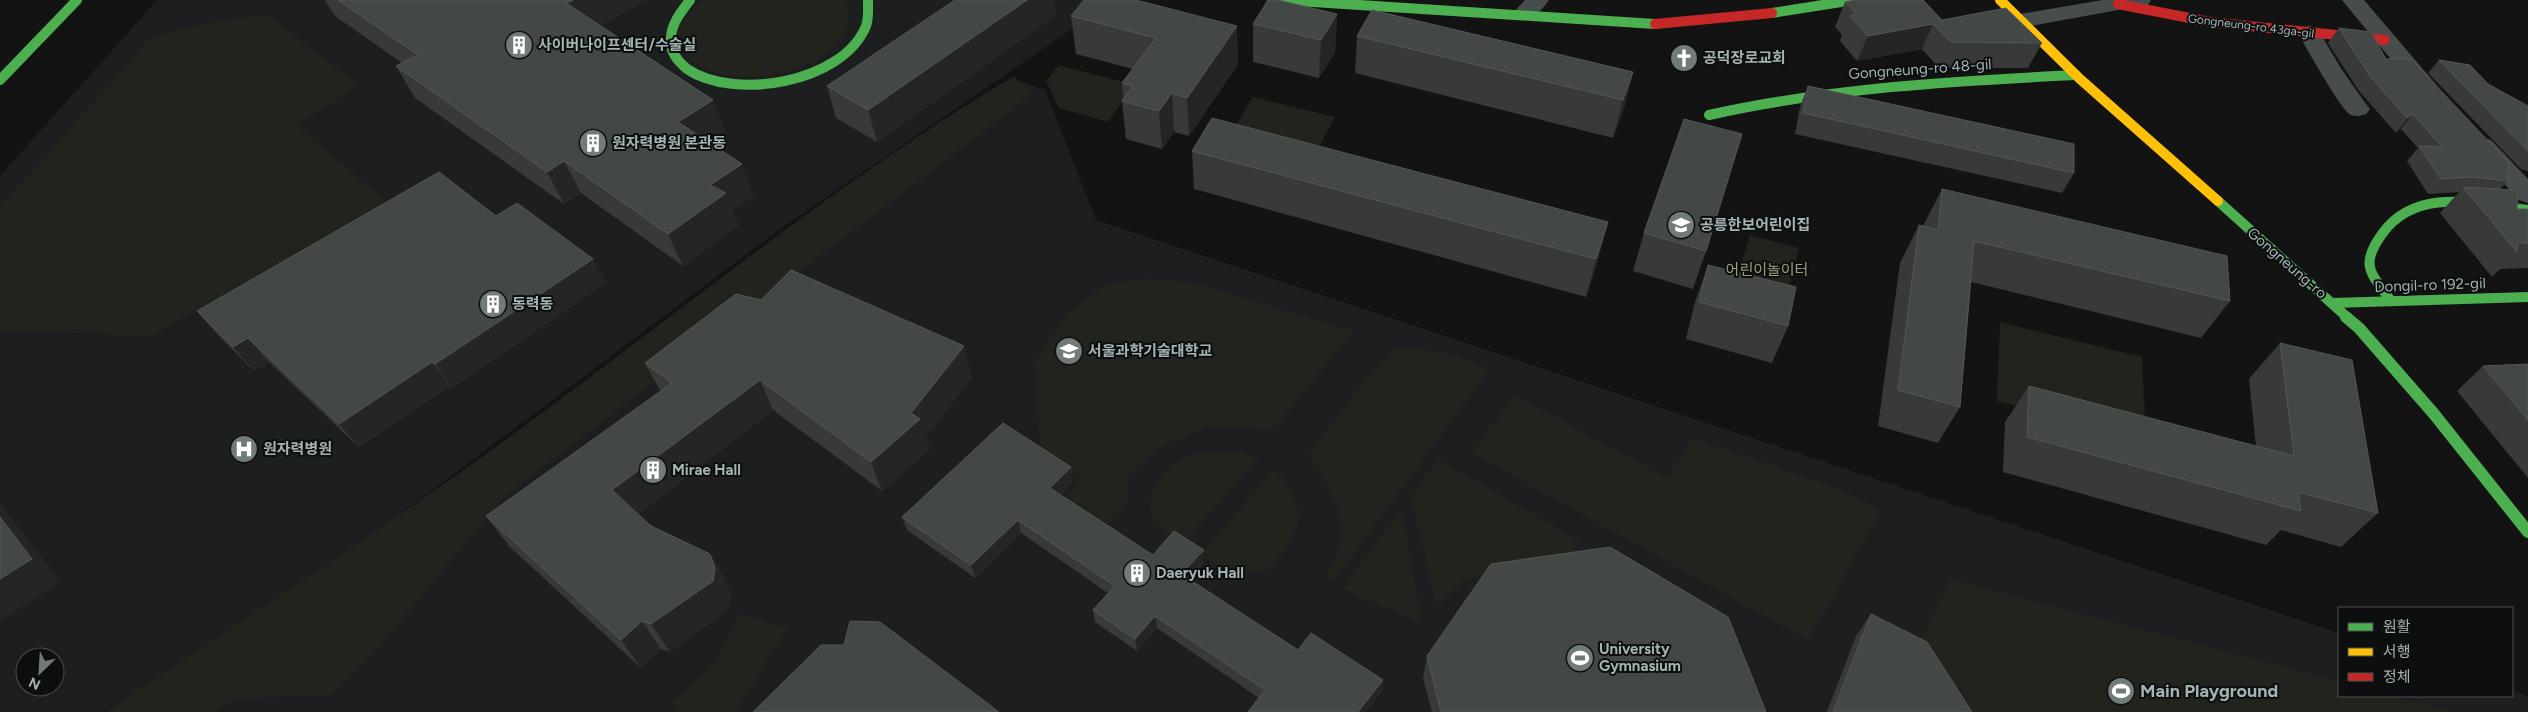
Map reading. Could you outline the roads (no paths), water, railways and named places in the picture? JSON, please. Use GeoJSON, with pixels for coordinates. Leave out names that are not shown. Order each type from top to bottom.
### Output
{"type":"FeatureCollection","features":[{"type":"Feature","properties":{"kind":"street"},"geometry":{"type":"LineString","coordinates":[[0,80],[76,0]]}},
{"type":"Feature","properties":{"kind":"street"},"geometry":{"type":"LineString","coordinates":[[690,0],[675,18],[668,38],[673,56],[688,71],[712,82],[738,85],[766,84],[794,79],[820,69],[842,56],[858,41],[867,24],[868,0]]}},
{"type":"Feature","properties":{"kind":"street"},"geometry":{"type":"LineString","coordinates":[[1282,0],[1332,5],[1531,7],[1660,24],[1790,11],[1854,0]]}},
{"type":"Feature","properties":{"kind":"street","name":"Gongneung-ro"},"geometry":{"type":"LineString","coordinates":[[2000,0],[2119,115],[2333,303],[2392,366],[2528,532]]}},
{"type":"Feature","properties":{"kind":"street"},"geometry":{"type":"LineString","coordinates":[[2020,21],[2140,0]]}},
{"type":"Feature","properties":{"kind":"street"},"geometry":{"type":"LineString","coordinates":[[2353,0],[2385,40],[2438,100]]}},
{"type":"Feature","properties":{"kind":"street","name":"Gongneung-ro 43ga-gil"},"geometry":{"type":"LineString","coordinates":[[2118,4],[2210,22],[2385,40]]}},
{"type":"Feature","properties":{"kind":"street"},"geometry":{"type":"LineString","coordinates":[[2309,33],[2328,66],[2358,109]]}},
{"type":"Feature","properties":{"kind":"street","name":"Gongneung-ro 48-gil"},"geometry":{"type":"LineString","coordinates":[[1709,115],[1757,101],[1877,84],[2076,75]]}},
{"type":"Feature","properties":{"kind":"street"},"geometry":{"type":"LineString","coordinates":[[2470,133],[2528,194]]}},
{"type":"Feature","properties":{"kind":"street"},"geometry":{"type":"LineString","coordinates":[[2391,301],[2371,273],[2369,254],[2392,222],[2402,213],[2416,207],[2445,203],[2528,210]]}},
{"type":"Feature","properties":{"kind":"street","name":"Dongil-ro 192-gil"},"geometry":{"type":"LineString","coordinates":[[2333,303],[2528,297]]}},
{"type":"Feature","properties":{"kind":"place","name":"사이버나이프센터/수술실"},"geometry":{"type":"Point","coordinates":[519,45]}},
{"type":"Feature","properties":{"kind":"place","name":"공덕장로교회"},"geometry":{"type":"Point","coordinates":[1684,58]}},
{"type":"Feature","properties":{"kind":"place","name":"원자력병원 본관동"},"geometry":{"type":"Point","coordinates":[593,143]}},
{"type":"Feature","properties":{"kind":"place","name":"공릉한보어린이집"},"geometry":{"type":"Point","coordinates":[1681,225]}},
{"type":"Feature","properties":{"kind":"place","name":"동력동"},"geometry":{"type":"Point","coordinates":[493,304]}},
{"type":"Feature","properties":{"kind":"place","name":"서울과학기술대학교"},"geometry":{"type":"Point","coordinates":[1069,351]}},
{"type":"Feature","properties":{"kind":"place","name":"원자력병원"},"geometry":{"type":"Point","coordinates":[244,449]}},
{"type":"Feature","properties":{"kind":"place","name":"Mirae Hall"},"geometry":{"type":"Point","coordinates":[653,470]}},
{"type":"Feature","properties":{"kind":"place","name":"Daeryuk Hall"},"geometry":{"type":"Point","coordinates":[1137,573]}},
{"type":"Feature","properties":{"kind":"place","name":"University Gymnasium"},"geometry":{"type":"Point","coordinates":[1580,658]}},
{"type":"Feature","properties":{"kind":"place","name":"Main Playground"},"geometry":{"type":"Point","coordinates":[2121,691]}},
{"type":"Feature","properties":{"kind":"park label","name":"어린이놀이터"},"geometry":{"type":"Point","coordinates":[1767,270]}}]}
